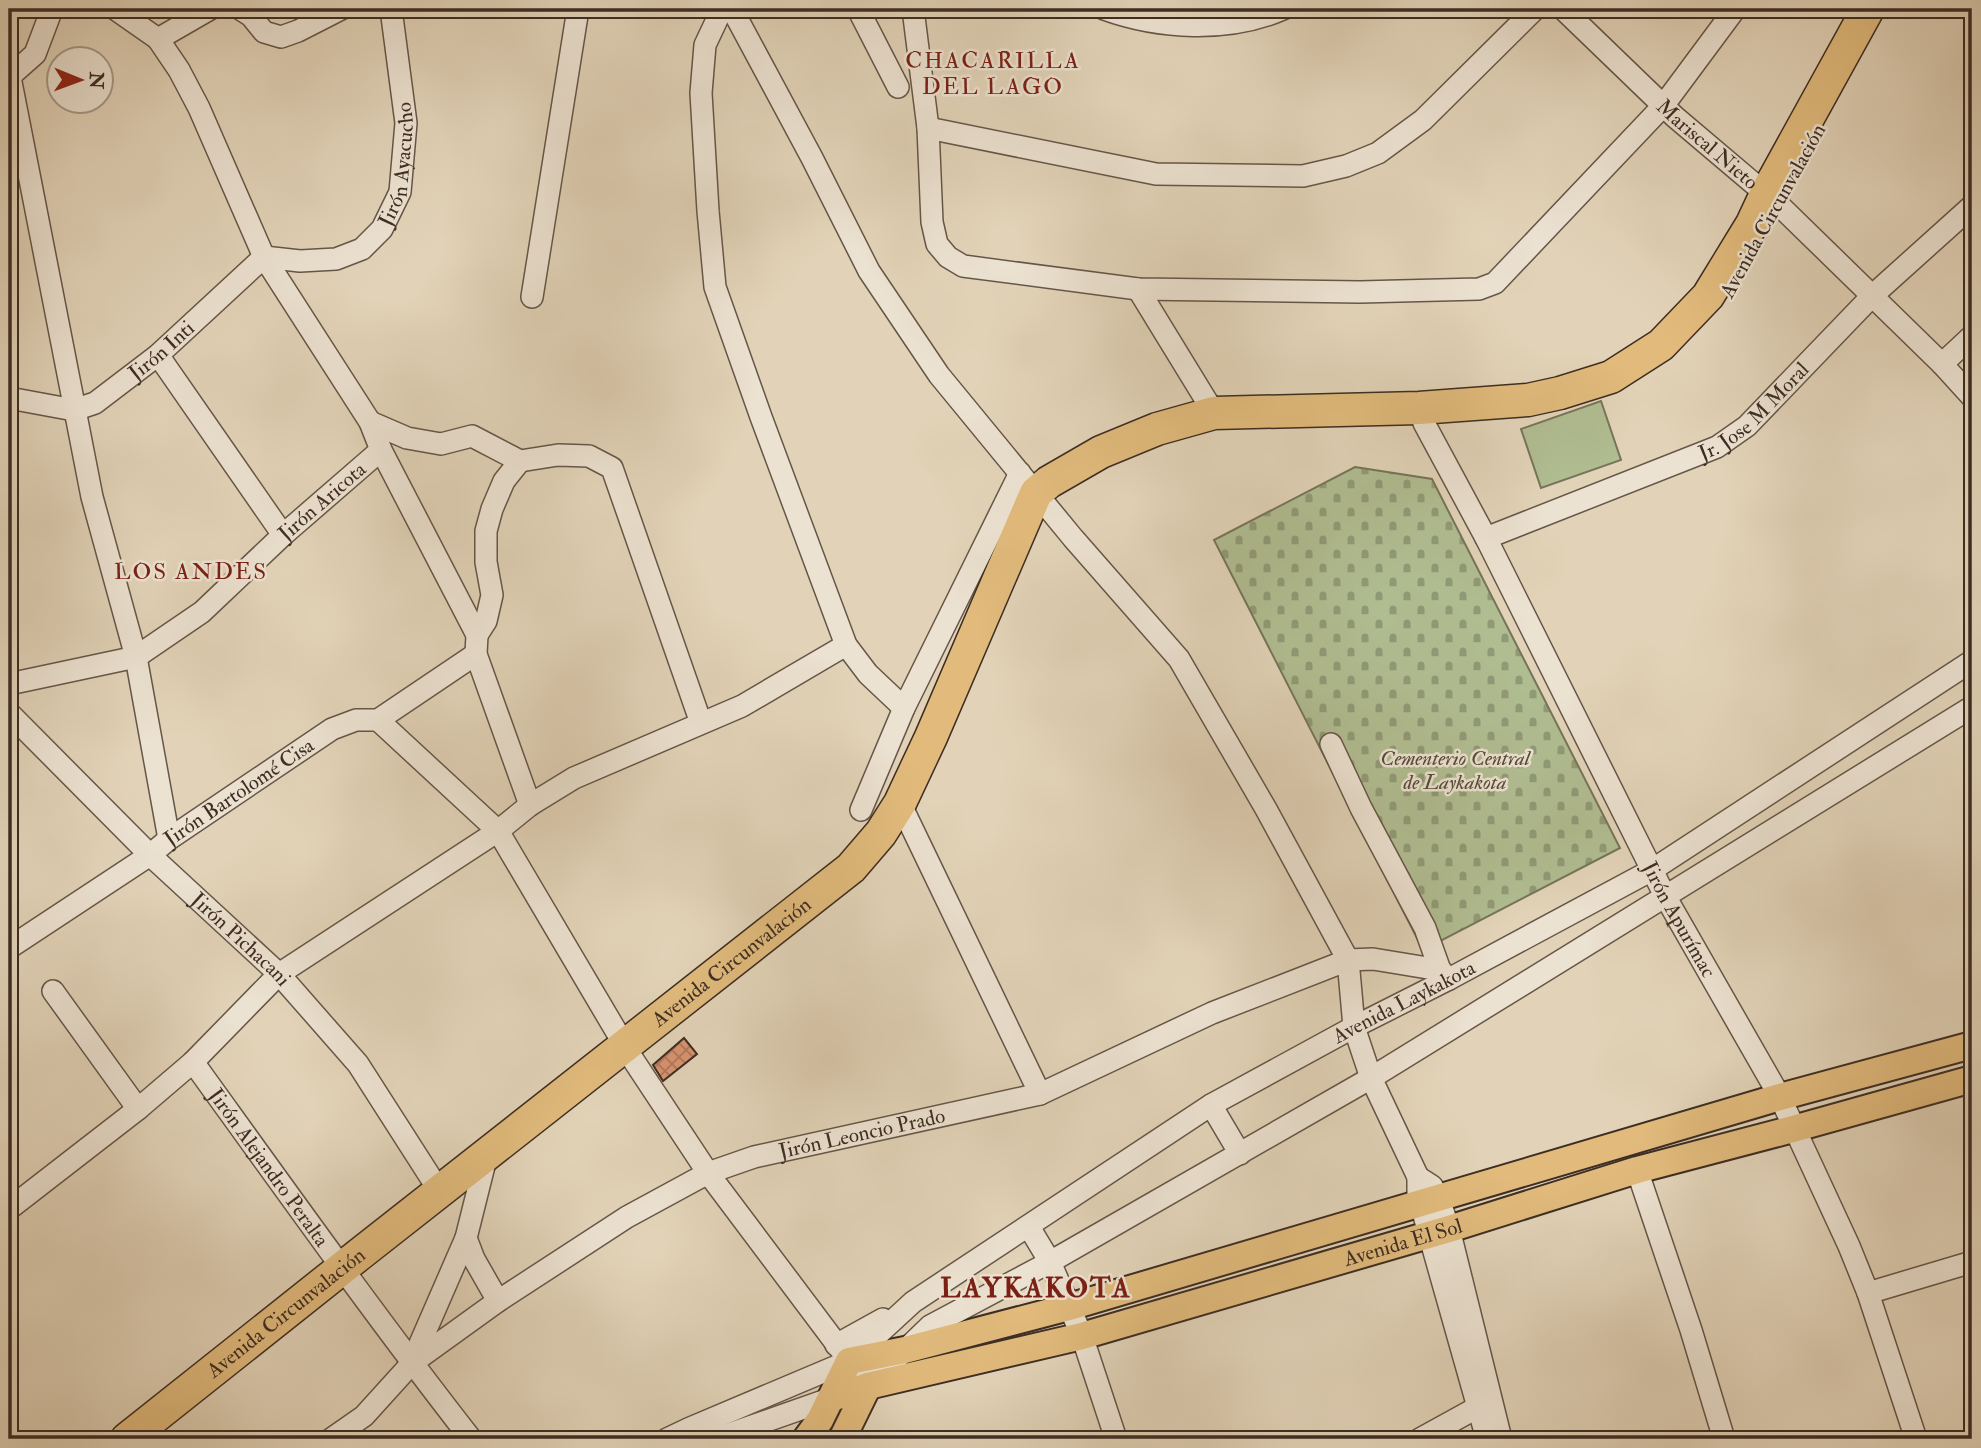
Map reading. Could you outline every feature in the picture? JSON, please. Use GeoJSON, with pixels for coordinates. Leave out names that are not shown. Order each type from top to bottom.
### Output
{"type":"FeatureCollection","features":[{"type":"Feature","properties":{"kind":"highway","name":"Avenida Circunvalación"},"geometry":{"type":"LineString","coordinates":[[127,1439],[851,868],[881,833],[900,803],[931,737],[1028,483],[1049,482],[1101,452],[1157,429],[1213,413],[1279,423],[1554,410],[1610,393],[1670,359],[1720,304],[1763,235],[1772,200],[1868,9]]}},
{"type":"Feature","properties":{"kind":"highway","name":"Avenida Circunvalación"},"geometry":{"type":"LineString","coordinates":[[1772,200],[1884,9]]}},
{"type":"Feature","properties":{"kind":"main road","name":"Avenida El Sol"},"geometry":{"type":"LineString","coordinates":[[843,1353],[905,1350],[1069,1307],[1780,1097],[1972,1045]]}},
{"type":"Feature","properties":{"kind":"main road","name":"Avenida El Sol"},"geometry":{"type":"LineString","coordinates":[[824,1424],[867,1386],[1082,1336],[1439,1232],[1637,1170],[1972,1079]]}},
{"type":"Feature","properties":{"kind":"main road"},"geometry":{"type":"LineString","coordinates":[[824,1424],[843,1353]]}},
{"type":"Feature","properties":{"kind":"main road"},"geometry":{"type":"LineString","coordinates":[[842,1439],[867,1386]]}},
{"type":"Feature","properties":{"kind":"street"},"geometry":{"type":"LineString","coordinates":[[52,9],[35,54],[9,77],[92,497],[136,657],[169,839]]}},
{"type":"Feature","properties":{"kind":"street"},"geometry":{"type":"LineString","coordinates":[[115,9],[159,39],[179,70],[199,108],[264,257],[370,422],[476,644],[530,805]]}},
{"type":"Feature","properties":{"kind":"street"},"geometry":{"type":"LineString","coordinates":[[159,39],[210,9]]}},
{"type":"Feature","properties":{"kind":"street"},"geometry":{"type":"LineString","coordinates":[[240,9],[251,16],[264,32],[281,37],[341,9]]}},
{"type":"Feature","properties":{"kind":"street","name":"Jirón Ayacucho"},"geometry":{"type":"LineString","coordinates":[[264,257],[300,261],[335,259],[362,249],[382,229],[400,192],[406,123],[391,9]]}},
{"type":"Feature","properties":{"kind":"street"},"geometry":{"type":"LineString","coordinates":[[532,297],[578,9]]}},
{"type":"Feature","properties":{"kind":"street"},"geometry":{"type":"LineString","coordinates":[[722,9],[705,45],[701,93],[715,287],[846,645],[868,674],[904,708]]}},
{"type":"Feature","properties":{"kind":"street"},"geometry":{"type":"LineString","coordinates":[[732,9],[869,271],[939,375],[1179,659],[1266,809],[1348,960],[1354,1027],[1371,1078],[1418,1177],[1432,1186],[1430,1201],[1484,1404],[1487,1439]]}},
{"type":"Feature","properties":{"kind":"street"},"geometry":{"type":"LineString","coordinates":[[858,9],[898,87]]}},
{"type":"Feature","properties":{"kind":"street"},"geometry":{"type":"LineString","coordinates":[[913,9],[928,128],[932,222],[937,244],[948,257],[963,266],[1138,289],[1360,292],[1479,289],[1495,283],[1664,106],[1735,9]]}},
{"type":"Feature","properties":{"kind":"street"},"geometry":{"type":"LineString","coordinates":[[1104,9],[1155,23],[1200,25],[1227,24],[1267,16],[1283,9]]}},
{"type":"Feature","properties":{"kind":"street"},"geometry":{"type":"LineString","coordinates":[[1171,9],[1200,25]]}},
{"type":"Feature","properties":{"kind":"street"},"geometry":{"type":"LineString","coordinates":[[928,128],[1156,174],[1303,176],[1346,166],[1378,153],[1423,120],[1535,9]]}},
{"type":"Feature","properties":{"kind":"street","name":"Mariscal Nieto"},"geometry":{"type":"LineString","coordinates":[[1563,9],[1664,106],[1772,200],[1942,364],[1972,397]]}},
{"type":"Feature","properties":{"kind":"street","name":"Jr. Jose M Moral"},"geometry":{"type":"LineString","coordinates":[[1486,538],[1717,447],[1747,426],[1872,296],[1972,206]]}},
{"type":"Feature","properties":{"kind":"street","name":"Jirón Inti"},"geometry":{"type":"LineString","coordinates":[[74,410],[95,403],[158,355],[264,257]]}},
{"type":"Feature","properties":{"kind":"street"},"geometry":{"type":"LineString","coordinates":[[1138,289],[1213,413]]}},
{"type":"Feature","properties":{"kind":"street"},"geometry":{"type":"LineString","coordinates":[[1942,364],[1972,337]]}},
{"type":"Feature","properties":{"kind":"street"},"geometry":{"type":"LineString","coordinates":[[158,355],[283,534]]}},
{"type":"Feature","properties":{"kind":"street"},"geometry":{"type":"LineString","coordinates":[[9,398],[74,410]]}},
{"type":"Feature","properties":{"kind":"street","name":"Jirón Apurímac"},"geometry":{"type":"LineString","coordinates":[[1421,415],[1486,538],[1665,896],[1780,1097],[1868,1293],[1916,1439]]}},
{"type":"Feature","properties":{"kind":"street"},"geometry":{"type":"LineString","coordinates":[[370,422],[407,438],[441,444],[472,436],[520,461],[558,455],[589,456],[612,468],[701,723]]}},
{"type":"Feature","properties":{"kind":"street","name":"Jirón Aricota"},"geometry":{"type":"LineString","coordinates":[[9,684],[136,657],[202,612],[283,534],[382,450]]}},
{"type":"Feature","properties":{"kind":"street"},"geometry":{"type":"LineString","coordinates":[[476,644],[486,621],[492,596],[486,562],[486,531],[504,481],[520,461]]}},
{"type":"Feature","properties":{"kind":"street"},"geometry":{"type":"LineString","coordinates":[[861,810],[904,708],[1028,483]]}},
{"type":"Feature","properties":{"kind":"street","name":"Jirón Bartolomé Cisa"},"geometry":{"type":"LineString","coordinates":[[9,948],[150,855],[169,839],[332,729],[356,720],[378,720],[476,644]]}},
{"type":"Feature","properties":{"kind":"street"},"geometry":{"type":"LineString","coordinates":[[10,1205],[138,1109],[193,1062],[279,974],[498,831],[530,805],[574,778],[742,706],[846,645]]}},
{"type":"Feature","properties":{"kind":"street","name":"Avenida Laykakota"},"geometry":{"type":"LineString","coordinates":[[667,1439],[690,1434],[843,1353],[913,1302],[1211,1105],[1445,975],[1653,870],[1972,661]]}},
{"type":"Feature","properties":{"kind":"street","name":"Avenida Laykakota"},"geometry":{"type":"LineString","coordinates":[[867,1386],[930,1326],[1050,1262],[1371,1078],[1972,707]]}},
{"type":"Feature","properties":{"kind":"street","name":"Jirón Pichacani"},"geometry":{"type":"LineString","coordinates":[[9,713],[150,855],[279,974],[358,1064],[439,1192]]}},
{"type":"Feature","properties":{"kind":"street"},"geometry":{"type":"LineString","coordinates":[[378,720],[498,831],[624,1046],[708,1173],[867,1386]]}},
{"type":"Feature","properties":{"kind":"street"},"geometry":{"type":"LineString","coordinates":[[1331,744],[1361,808],[1425,928],[1445,975]]}},
{"type":"Feature","properties":{"kind":"street"},"geometry":{"type":"LineString","coordinates":[[900,803],[1040,1094]]}},
{"type":"Feature","properties":{"kind":"street","name":"Jirón Leoncio Prado"},"geometry":{"type":"LineString","coordinates":[[331,1439],[364,1416],[412,1363],[498,1301],[627,1217],[708,1173],[754,1157],[1040,1094],[1212,1013],[1348,960],[1373,959],[1445,975]]}},
{"type":"Feature","properties":{"kind":"street"},"geometry":{"type":"LineString","coordinates":[[53,991],[138,1109]]}},
{"type":"Feature","properties":{"kind":"street","name":"Jirón Alejandro Peralta"},"geometry":{"type":"LineString","coordinates":[[193,1062],[341,1268],[471,1439]]}},
{"type":"Feature","properties":{"kind":"street"},"geometry":{"type":"LineString","coordinates":[[1211,1105],[1240,1154]]}},
{"type":"Feature","properties":{"kind":"street"},"geometry":{"type":"LineString","coordinates":[[412,1363],[466,1238],[487,1154]]}},
{"type":"Feature","properties":{"kind":"street"},"geometry":{"type":"LineString","coordinates":[[1637,1170],[1687,1317],[1724,1439]]}},
{"type":"Feature","properties":{"kind":"street"},"geometry":{"type":"LineString","coordinates":[[1029,1227],[1050,1262],[1082,1336],[1116,1439]]}},
{"type":"Feature","properties":{"kind":"street"},"geometry":{"type":"LineString","coordinates":[[466,1238],[474,1259],[498,1301]]}},
{"type":"Feature","properties":{"kind":"street"},"geometry":{"type":"LineString","coordinates":[[1868,1293],[1972,1262]]}},
{"type":"Feature","properties":{"kind":"street"},"geometry":{"type":"LineString","coordinates":[[1420,1439],[1484,1404]]}},
{"type":"Feature","properties":{"kind":"street"},"geometry":{"type":"LineString","coordinates":[[1484,1404],[1501,1439]]}},
{"type":"Feature","properties":{"kind":"street"},"geometry":{"type":"LineString","coordinates":[[352,1439],[364,1416]]}},
{"type":"Feature","properties":{"kind":"street"},"geometry":{"type":"LineString","coordinates":[[715,1439],[824,1424]]}},
{"type":"Feature","properties":{"kind":"green space"},"geometry":{"type":"Polygon","coordinates":[[[1601,401],[1621,460],[1541,488],[1521,429],[1601,401]]]}},
{"type":"Feature","properties":{"kind":"green space","name":"Cementerio Central de Laykakota"},"geometry":{"type":"Polygon","coordinates":[[[1355,467],[1432,479],[1620,848],[1423,950],[1214,540],[1355,467]]]}},
{"type":"Feature","properties":{"kind":"building"},"geometry":{"type":"Polygon","coordinates":[[[684,1038],[697,1054],[663,1081],[653,1065],[684,1038]]]}},
{"type":"Feature","properties":{"kind":"district","name":"CHACARILLA DEL LAGO"},"geometry":{"type":"Point","coordinates":[993,73]}},
{"type":"Feature","properties":{"kind":"district","name":"LOS ANDES"},"geometry":{"type":"Point","coordinates":[191,571]}},
{"type":"Feature","properties":{"kind":"district","name":"LAYKAKOTA"},"geometry":{"type":"Point","coordinates":[1036,1288]}}]}
